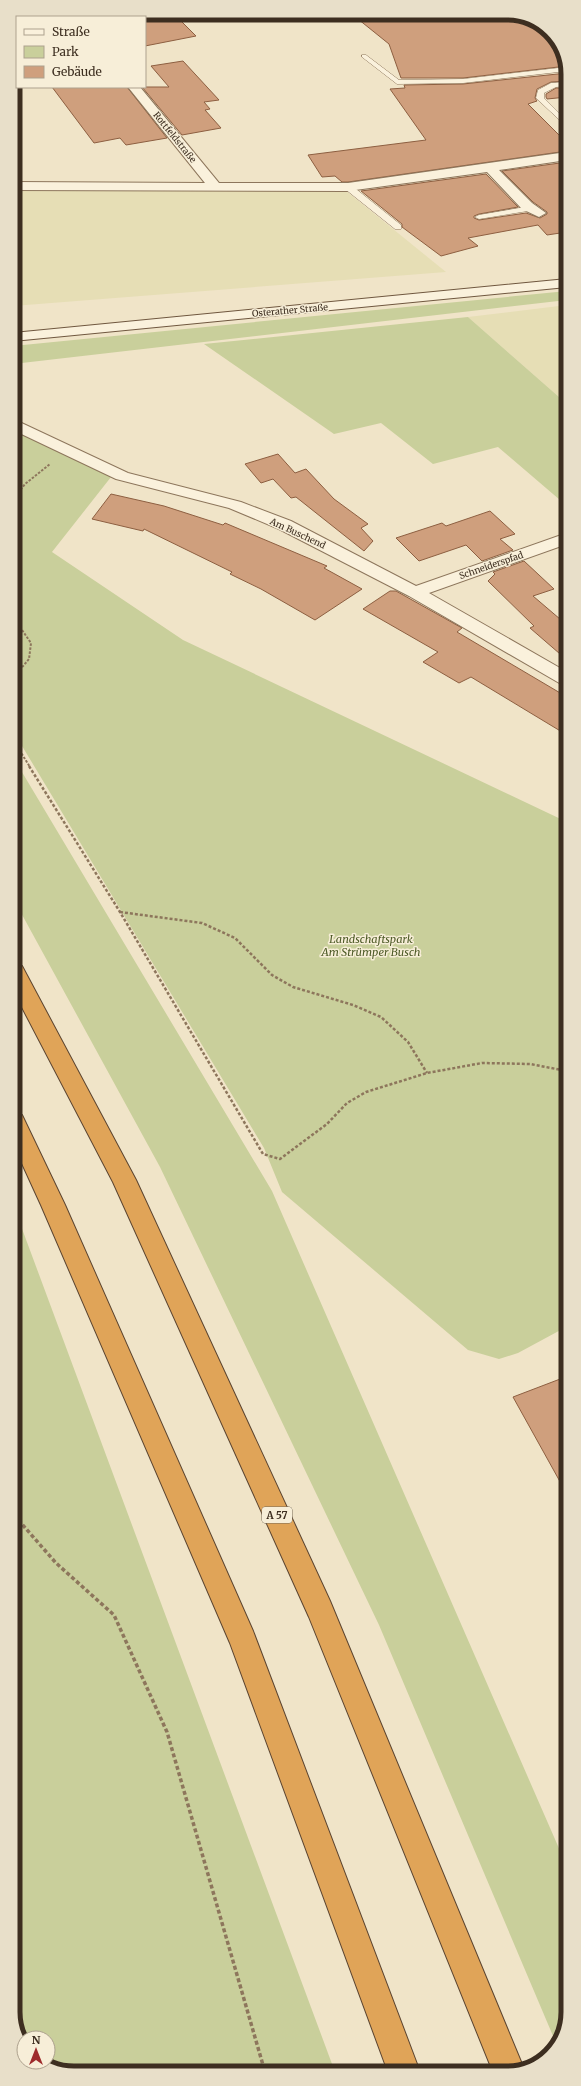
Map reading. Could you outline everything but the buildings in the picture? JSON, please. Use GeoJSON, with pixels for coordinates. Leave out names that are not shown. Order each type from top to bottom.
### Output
{"type":"FeatureCollection","features":[{"type":"Feature","properties":{"kind":"highway","name":"A 57"},"geometry":{"type":"LineString","coordinates":[[20,983],[124,1180],[320,1611],[507,2066]]}},
{"type":"Feature","properties":{"kind":"highway"},"geometry":{"type":"LineString","coordinates":[[20,1135],[53,1205],[243,1641],[402,2066]]}},
{"type":"Feature","properties":{"kind":"street","name":"Rottfeldstraße"},"geometry":{"type":"LineString","coordinates":[[135,88],[216,188]]}},
{"type":"Feature","properties":{"kind":"street"},"geometry":{"type":"LineString","coordinates":[[20,186],[216,188],[348,187],[379,184],[561,157]]}},
{"type":"Feature","properties":{"kind":"street"},"geometry":{"type":"LineString","coordinates":[[490,168],[535,211]]}},
{"type":"Feature","properties":{"kind":"street","name":"Osterather Straße"},"geometry":{"type":"LineString","coordinates":[[20,336],[561,284]]}},
{"type":"Feature","properties":{"kind":"street","name":"Am Buschend"},"geometry":{"type":"LineString","coordinates":[[20,427],[122,476],[235,505],[278,522],[415,592],[561,677]]}},
{"type":"Feature","properties":{"kind":"street","name":"Schneiderspfad"},"geometry":{"type":"LineString","coordinates":[[415,592],[561,540]]}},
{"type":"Feature","properties":{"kind":"lane"},"geometry":{"type":"LineString","coordinates":[[364,56],[397,82],[463,81],[561,70]]}},
{"type":"Feature","properties":{"kind":"lane"},"geometry":{"type":"LineString","coordinates":[[561,85],[545,88],[541,92],[540,98],[561,119]]}},
{"type":"Feature","properties":{"kind":"lane"},"geometry":{"type":"LineString","coordinates":[[348,187],[398,227]]}},
{"type":"Feature","properties":{"kind":"lane"},"geometry":{"type":"LineString","coordinates":[[479,217],[535,211]]}},
{"type":"Feature","properties":{"kind":"path"},"geometry":{"type":"LineString","coordinates":[[20,491],[25,484],[68,451]]}},
{"type":"Feature","properties":{"kind":"path"},"geometry":{"type":"LineString","coordinates":[[20,627],[31,643],[29,659],[20,670]]}},
{"type":"Feature","properties":{"kind":"path"},"geometry":{"type":"LineString","coordinates":[[20,751],[120,912],[263,1154],[280,1160],[327,1124],[347,1103],[366,1092],[427,1073],[482,1063],[530,1064],[561,1070]]}},
{"type":"Feature","properties":{"kind":"path"},"geometry":{"type":"LineString","coordinates":[[120,912],[202,923],[235,938],[272,975],[293,988],[353,1005],[381,1017],[408,1042],[427,1073]]}},
{"type":"Feature","properties":{"kind":"path"},"geometry":{"type":"LineString","coordinates":[[20,1522],[56,1563],[114,1616],[167,1732],[263,2066]]}},
{"type":"Feature","properties":{"kind":"shaded area"},"geometry":{"type":"Polygon","coordinates":[[[20,189],[345,190],[446,272],[20,305],[20,189]]]}},
{"type":"Feature","properties":{"kind":"shaded area"},"geometry":{"type":"Polygon","coordinates":[[[561,306],[561,399],[468,317],[561,306]]]}},
{"type":"Feature","properties":{"kind":"green space"},"geometry":{"type":"Polygon","coordinates":[[[561,292],[561,301],[20,363],[20,345],[561,292]]]}},
{"type":"Feature","properties":{"kind":"green space"},"geometry":{"type":"Polygon","coordinates":[[[468,317],[561,399],[561,501],[498,447],[433,464],[381,423],[334,434],[204,344],[468,317]]]}},
{"type":"Feature","properties":{"kind":"green space","name":"Landschaftspark Am Strümper Busch"},"geometry":{"type":"Polygon","coordinates":[[[20,432],[111,477],[52,552],[183,640],[561,819],[561,1330],[518,1353],[499,1359],[468,1350],[282,1192],[264,1148],[20,743],[20,432]]]}},
{"type":"Feature","properties":{"kind":"green space"},"geometry":{"type":"Polygon","coordinates":[[[20,769],[272,1191],[561,1853],[561,2012],[560,2022],[554,2038],[379,1625],[160,1167],[20,911],[20,769]]]}},
{"type":"Feature","properties":{"kind":"green space"},"geometry":{"type":"Polygon","coordinates":[[[20,1224],[333,2066],[71,2066],[56,2063],[56,2030],[23,2030],[20,2012],[20,1224]]]}}]}
